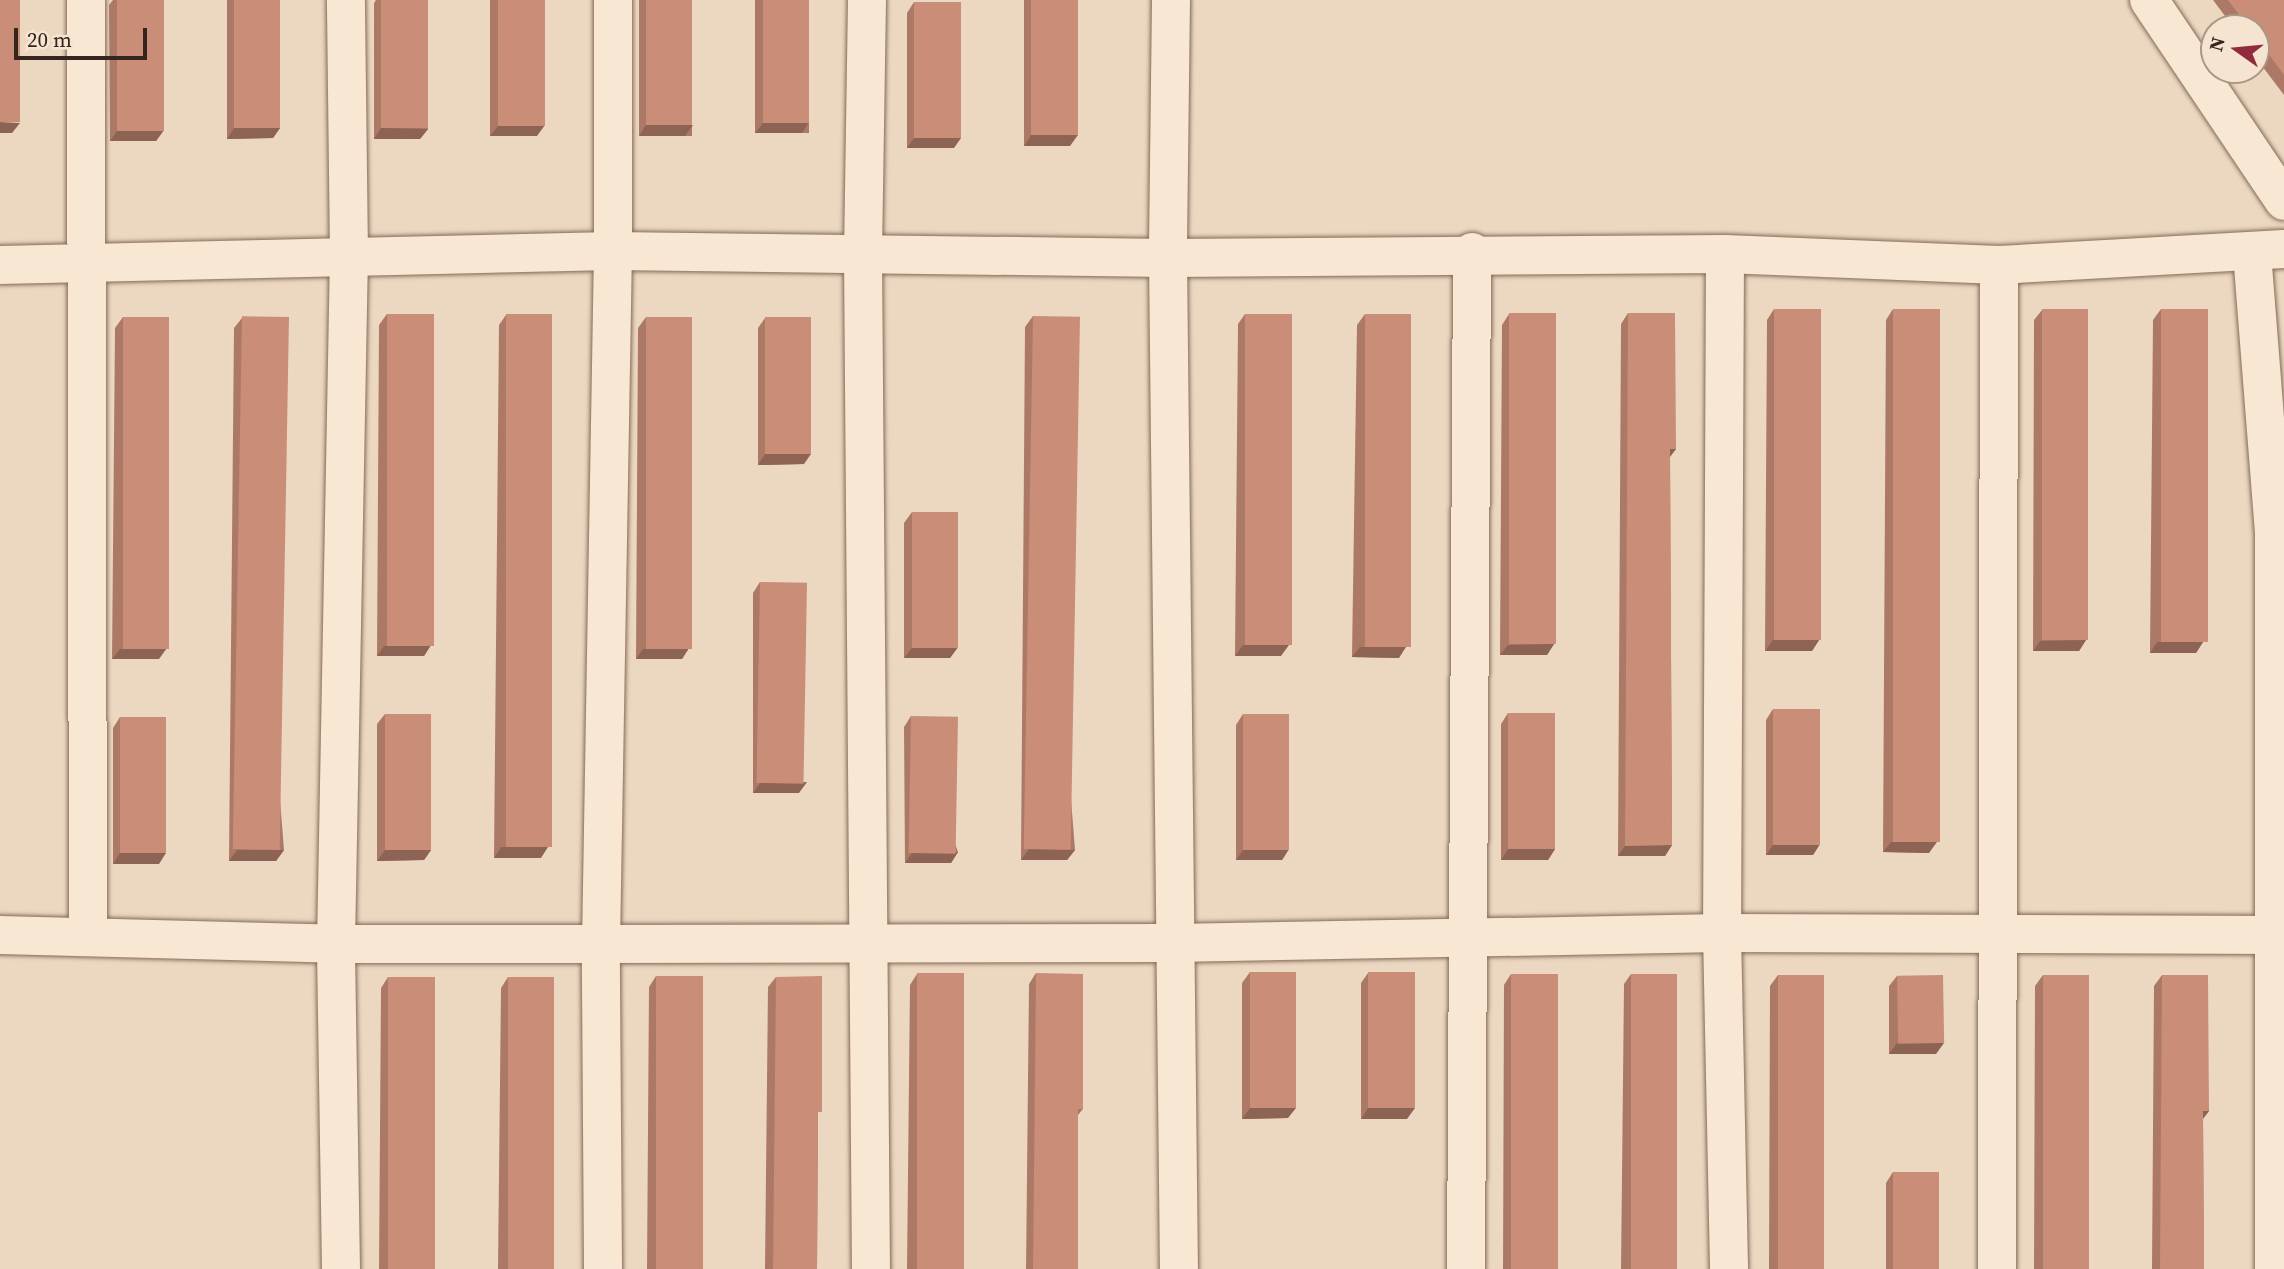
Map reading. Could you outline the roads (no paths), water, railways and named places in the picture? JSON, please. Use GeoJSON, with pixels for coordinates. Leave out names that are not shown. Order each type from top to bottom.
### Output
{"type":"FeatureCollection","features":[{"type":"Feature","properties":{"kind":"street"},"geometry":{"type":"LineString","coordinates":[[86,0],[88,936]]}},
{"type":"Feature","properties":{"kind":"street"},"geometry":{"type":"LineString","coordinates":[[341,1269],[336,944],[349,254],[346,0]]}},
{"type":"Feature","properties":{"kind":"street"},"geometry":{"type":"LineString","coordinates":[[603,1269],[601,944],[613,251],[613,0]]}},
{"type":"Feature","properties":{"kind":"street"},"geometry":{"type":"LineString","coordinates":[[867,0],[863,256],[871,942],[871,1269]]}},
{"type":"Feature","properties":{"kind":"street"},"geometry":{"type":"LineString","coordinates":[[1171,0],[1168,257],[1173,943],[1180,1269]]}},
{"type":"Feature","properties":{"kind":"street"},"geometry":{"type":"LineString","coordinates":[[2149,0],[2284,201]]}},
{"type":"Feature","properties":{"kind":"street"},"geometry":{"type":"LineString","coordinates":[[0,265],[85,260],[613,251],[863,256],[1168,257],[1472,253],[1725,254],[1999,265],[2268,251],[2279,530],[2274,1269]]}},
{"type":"Feature","properties":{"kind":"street"},"geometry":{"type":"LineString","coordinates":[[1466,1269],[1472,253]]}},
{"type":"Feature","properties":{"kind":"street"},"geometry":{"type":"LineString","coordinates":[[1725,254],[1722,933],[1729,1269]]}},
{"type":"Feature","properties":{"kind":"street"},"geometry":{"type":"LineString","coordinates":[[1997,1269],[2000,933],[1999,265]]}},
{"type":"Feature","properties":{"kind":"street"},"geometry":{"type":"LineString","coordinates":[[0,935],[336,944],[1173,943],[1722,933],[2278,936]]}}]}
